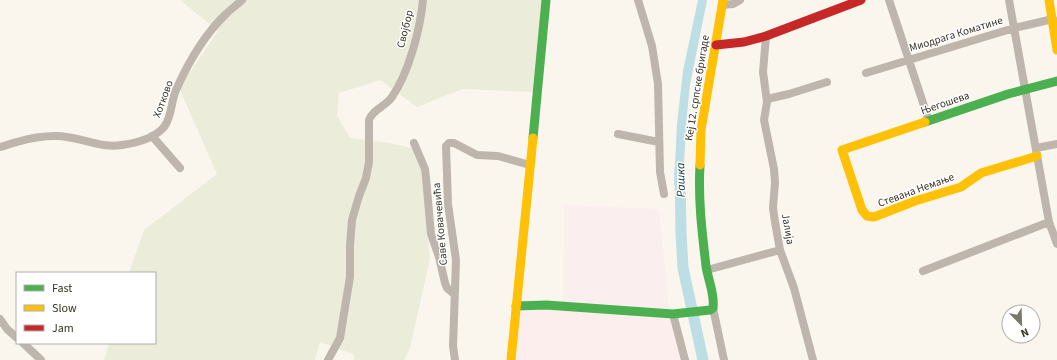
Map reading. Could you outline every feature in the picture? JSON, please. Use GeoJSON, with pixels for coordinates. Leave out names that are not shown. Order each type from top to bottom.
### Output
{"type":"FeatureCollection","features":[{"type":"Feature","properties":{"kind":"street","name":"Хотково"},"geometry":{"type":"LineString","coordinates":[[0,147],[30,138],[56,136],[73,138],[97,144],[121,146],[141,141],[152,136],[164,127],[175,92],[191,61],[210,31],[226,13],[242,0]]}},
{"type":"Feature","properties":{"kind":"street","name":"Својбор"},"geometry":{"type":"LineString","coordinates":[[328,360],[340,338],[344,317],[350,277],[352,220],[366,178],[369,120],[371,115],[391,99],[402,81],[416,37],[423,0]]}},
{"type":"Feature","properties":{"kind":"street"},"geometry":{"type":"LineString","coordinates":[[511,360],[546,0]]}},
{"type":"Feature","properties":{"kind":"street"},"geometry":{"type":"LineString","coordinates":[[638,0],[652,46],[658,84],[660,172],[664,194]]}},
{"type":"Feature","properties":{"kind":"street","name":"Кеј 12. српске бригаде"},"geometry":{"type":"LineString","coordinates":[[724,360],[710,309],[714,302],[707,270],[700,219],[699,180],[701,130],[723,3],[733,4],[740,0]]}},
{"type":"Feature","properties":{"kind":"street"},"geometry":{"type":"LineString","coordinates":[[716,45],[744,42],[766,36],[861,0]]}},
{"type":"Feature","properties":{"kind":"street"},"geometry":{"type":"LineString","coordinates":[[888,0],[929,121]]}},
{"type":"Feature","properties":{"kind":"street"},"geometry":{"type":"LineString","coordinates":[[1009,0],[1049,222],[1057,244]]}},
{"type":"Feature","properties":{"kind":"street"},"geometry":{"type":"LineString","coordinates":[[1049,0],[1057,46]]}},
{"type":"Feature","properties":{"kind":"street","name":"Миодрага Коматине"},"geometry":{"type":"LineString","coordinates":[[866,73],[1014,28],[1053,19]]}},
{"type":"Feature","properties":{"kind":"street","name":"Јалија"},"geometry":{"type":"LineString","coordinates":[[766,36],[763,72],[767,99],[764,120],[774,169],[775,182],[773,208],[780,250],[796,295],[813,360]]}},
{"type":"Feature","properties":{"kind":"street","name":"Његошева"},"geometry":{"type":"LineString","coordinates":[[842,150],[1008,94],[1057,81]]}},
{"type":"Feature","properties":{"kind":"street"},"geometry":{"type":"LineString","coordinates":[[767,99],[827,82]]}},
{"type":"Feature","properties":{"kind":"street"},"geometry":{"type":"LineString","coordinates":[[618,134],[659,142]]}},
{"type":"Feature","properties":{"kind":"street"},"geometry":{"type":"LineString","coordinates":[[152,136],[180,168]]}},
{"type":"Feature","properties":{"kind":"street","name":"Саве Ковачевића"},"geometry":{"type":"LineString","coordinates":[[455,360],[453,346],[456,260],[448,204],[446,146],[449,143],[454,142],[477,155],[498,156],[530,165]]}},
{"type":"Feature","properties":{"kind":"street","name":"Саве Ковачевића"},"geometry":{"type":"LineString","coordinates":[[414,143],[425,169],[431,234],[439,257],[445,283],[447,288],[454,294]]}},
{"type":"Feature","properties":{"kind":"street","name":"Стевана Немање"},"geometry":{"type":"LineString","coordinates":[[842,150],[862,210],[866,216],[870,218],[915,201],[961,187],[981,173],[1057,144]]}},
{"type":"Feature","properties":{"kind":"street"},"geometry":{"type":"LineString","coordinates":[[923,271],[1049,222]]}},
{"type":"Feature","properties":{"kind":"street"},"geometry":{"type":"LineString","coordinates":[[707,270],[780,250]]}},
{"type":"Feature","properties":{"kind":"street"},"geometry":{"type":"LineString","coordinates":[[516,306],[546,305],[678,314],[710,309]]}},
{"type":"Feature","properties":{"kind":"street"},"geometry":{"type":"LineString","coordinates":[[678,314],[685,360]]}},
{"type":"Feature","properties":{"kind":"street"},"geometry":{"type":"LineString","coordinates":[[0,320],[16,337]]}},
{"type":"Feature","properties":{"kind":"street"},"geometry":{"type":"LineString","coordinates":[[25,344],[41,360]]}},
{"type":"Feature","properties":{"kind":"shaded area"},"geometry":{"type":"Polygon","coordinates":[[[564,205],[659,209],[670,316],[563,304],[564,205]]]}},
{"type":"Feature","properties":{"kind":"shaded area"},"geometry":{"type":"Polygon","coordinates":[[[520,307],[673,314],[686,360],[516,360],[520,307]]]}},
{"type":"Feature","properties":{"kind":"green space"},"geometry":{"type":"Polygon","coordinates":[[[180,0],[542,0],[535,92],[462,89],[417,107],[380,80],[339,93],[337,116],[350,138],[390,143],[419,150],[430,259],[410,348],[404,360],[354,360],[353,354],[320,342],[315,360],[104,360],[109,344],[156,344],[156,272],[129,272],[144,230],[217,174],[179,88],[218,31],[180,0]]]}},
{"type":"Feature","properties":{"kind":"water"},"geometry":{"type":"Polygon","coordinates":[[[698,0],[707,0],[690,85],[686,125],[683,186],[674,185],[677,124],[683,71],[698,0]]]}},
{"type":"Feature","properties":{"kind":"waterway","name":"Рашка"},"geometry":{"type":"LineString","coordinates":[[680,171],[683,268],[703,360]]}},
{"type":"Feature","properties":{"kind":"traffic: fast"},"geometry":{"type":"LineString","coordinates":[[533,138],[546,0]]}},
{"type":"Feature","properties":{"kind":"traffic: fast"},"geometry":{"type":"LineString","coordinates":[[925,122],[1008,94],[1057,81]]}},
{"type":"Feature","properties":{"kind":"traffic: fast"},"geometry":{"type":"LineString","coordinates":[[516,306],[546,305],[673,314],[710,310],[713,308],[713,298],[706,266],[702,228],[700,203],[700,165]]}},
{"type":"Feature","properties":{"kind":"traffic: slow"},"geometry":{"type":"LineString","coordinates":[[700,165],[701,130],[723,0]]}},
{"type":"Feature","properties":{"kind":"traffic: slow"},"geometry":{"type":"LineString","coordinates":[[1049,0],[1057,50]]}},
{"type":"Feature","properties":{"kind":"traffic: slow"},"geometry":{"type":"LineString","coordinates":[[925,122],[842,150],[862,210],[867,216],[874,217],[915,201],[961,187],[981,173],[1037,156]]}},
{"type":"Feature","properties":{"kind":"traffic: slow"},"geometry":{"type":"LineString","coordinates":[[511,360],[533,138]]}},
{"type":"Feature","properties":{"kind":"traffic: jam"},"geometry":{"type":"LineString","coordinates":[[716,45],[744,42],[766,36],[861,0]]}}]}
